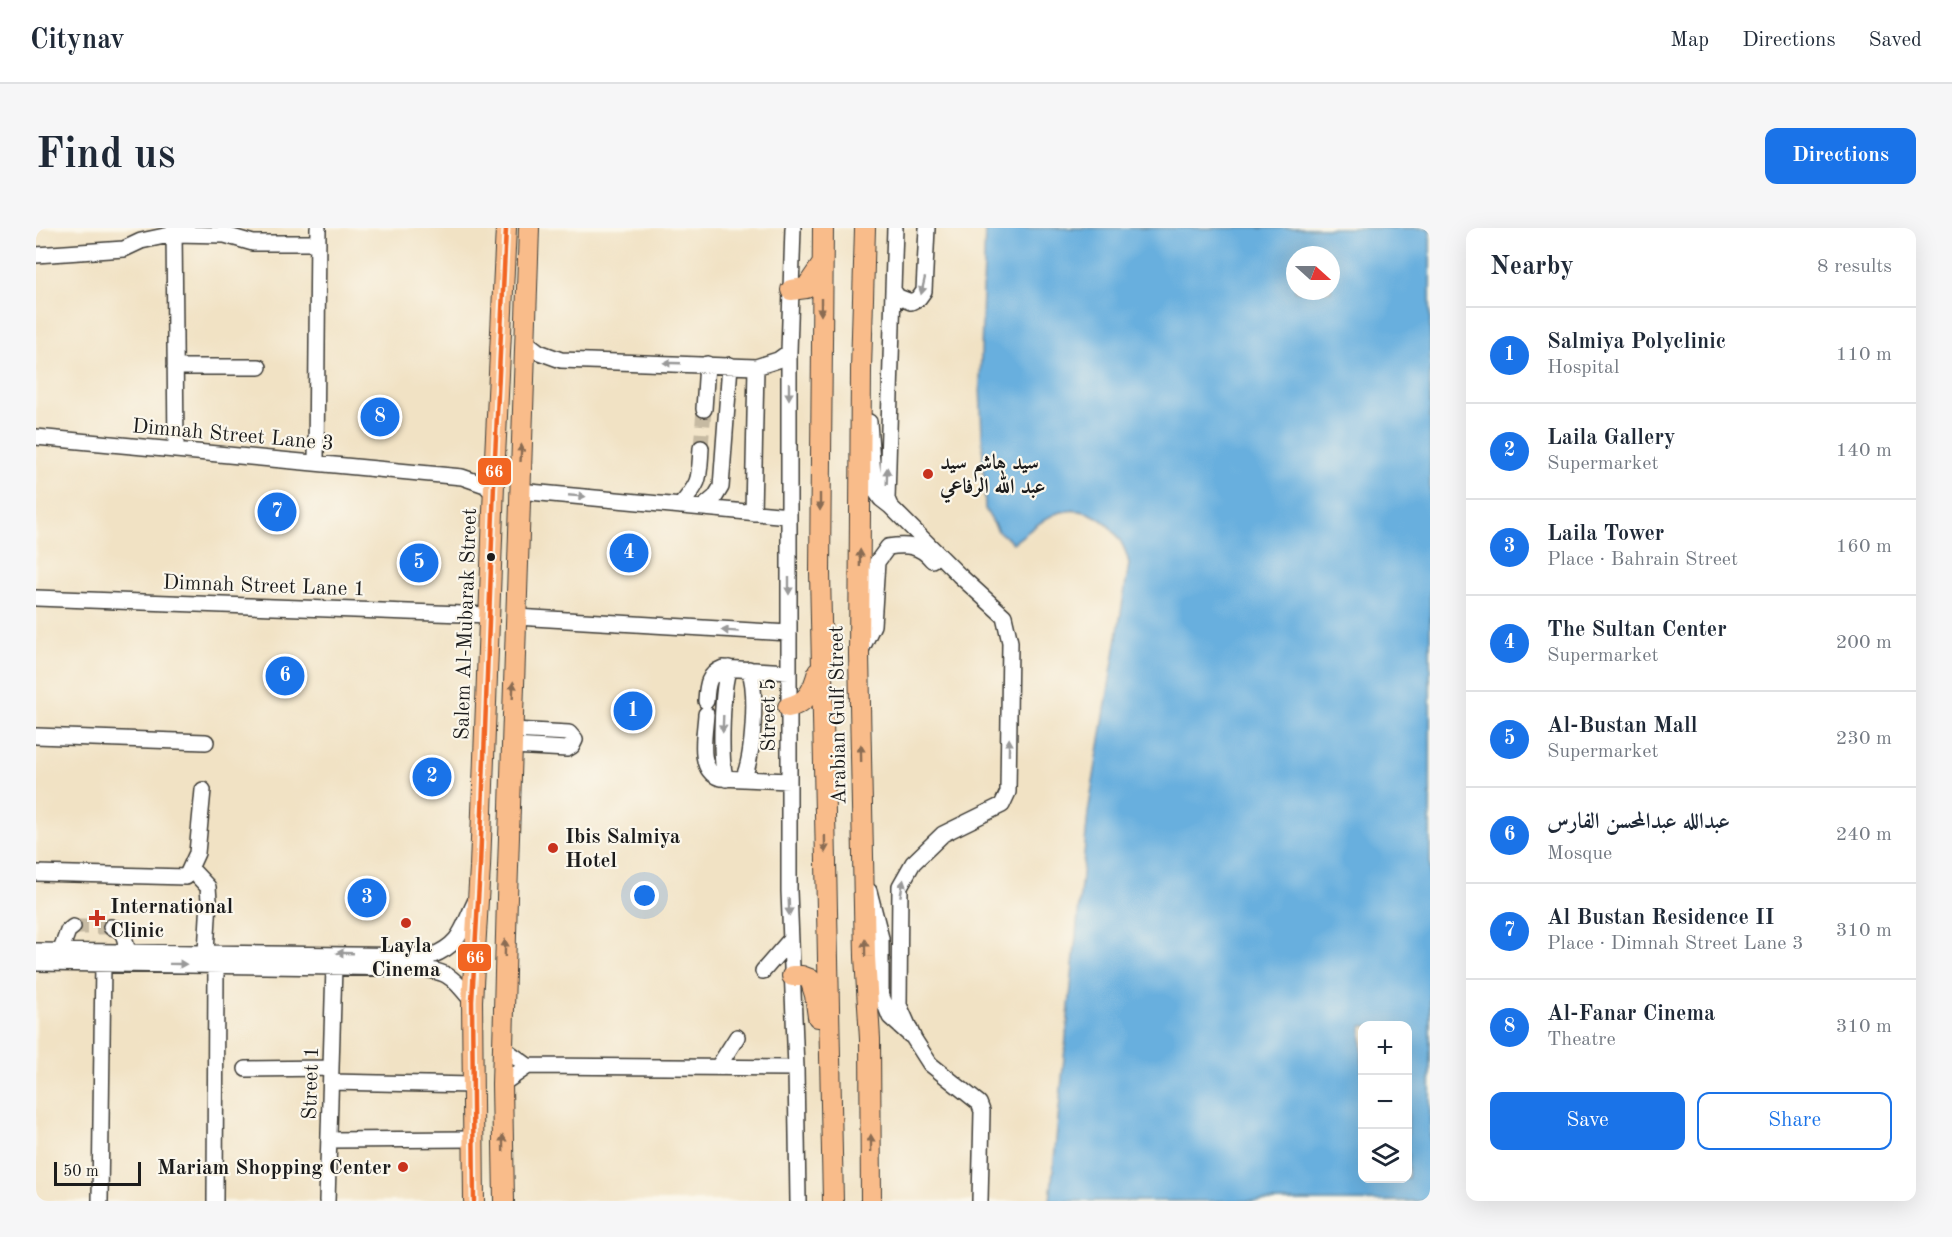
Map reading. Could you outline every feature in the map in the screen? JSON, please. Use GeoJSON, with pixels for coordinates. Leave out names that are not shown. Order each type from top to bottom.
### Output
{"type":"FeatureCollection","features":[{"type":"Feature","properties":{"kind":"main road","name":"Salem Al-Mubarak Street"},"geometry":{"type":"LineString","coordinates":[[476,1195],[472,1001],[480,867],[506,228]]}},
{"type":"Feature","properties":{"kind":"main road","name":"Arabian Gulf Street"},"geometry":{"type":"LineString","coordinates":[[823,228],[820,572],[833,1201]]}},
{"type":"Feature","properties":{"kind":"main road","name":"Arabian Gulf Street"},"geometry":{"type":"LineString","coordinates":[[865,228],[861,370],[859,654],[865,957],[870,1039],[871,1201]]}},
{"type":"Feature","properties":{"kind":"main road"},"geometry":{"type":"LineString","coordinates":[[504,1201],[502,1084],[519,491],[533,231]]}},
{"type":"Feature","properties":{"kind":"main road"},"geometry":{"type":"LineString","coordinates":[[791,290],[806,288],[821,266]]}},
{"type":"Feature","properties":{"kind":"main road"},"geometry":{"type":"LineString","coordinates":[[789,707],[797,705],[809,696],[822,658]]}},
{"type":"Feature","properties":{"kind":"main road"},"geometry":{"type":"LineString","coordinates":[[480,867],[487,899],[495,903],[507,898]]}},
{"type":"Feature","properties":{"kind":"main road"},"geometry":{"type":"LineString","coordinates":[[792,976],[810,979],[816,995],[824,1067],[830,1080]]}},
{"type":"Feature","properties":{"kind":"street"},"geometry":{"type":"LineString","coordinates":[[890,506],[887,490],[896,228]]}},
{"type":"Feature","properties":{"kind":"street"},"geometry":{"type":"LineString","coordinates":[[893,290],[898,297],[906,301],[915,300],[922,295],[925,286],[927,228]]}},
{"type":"Feature","properties":{"kind":"street","name":"Street 5"},"geometry":{"type":"LineString","coordinates":[[791,230],[789,352],[790,940],[798,1201]]}},
{"type":"Feature","properties":{"kind":"street"},"geometry":{"type":"LineString","coordinates":[[174,231],[176,450]]}},
{"type":"Feature","properties":{"kind":"street"},"geometry":{"type":"LineString","coordinates":[[36,255],[124,249],[174,231],[225,235],[253,243],[318,236],[316,463]]}},
{"type":"Feature","properties":{"kind":"street"},"geometry":{"type":"LineString","coordinates":[[526,342],[539,352],[561,360],[756,367],[778,360],[789,352]]}},
{"type":"Feature","properties":{"kind":"street"},"geometry":{"type":"LineString","coordinates":[[704,409],[707,364]]}},
{"type":"Feature","properties":{"kind":"street"},"geometry":{"type":"LineString","coordinates":[[702,508],[715,497],[721,487],[730,365]]}},
{"type":"Feature","properties":{"kind":"street"},"geometry":{"type":"LineString","coordinates":[[175,367],[259,368]]}},
{"type":"Feature","properties":{"kind":"street"},"geometry":{"type":"LineString","coordinates":[[753,513],[756,367]]}},
{"type":"Feature","properties":{"kind":"street"},"geometry":{"type":"LineString","coordinates":[[861,370],[867,388],[873,483],[878,495],[1004,616],[1010,642],[1008,792],[1002,805],[943,834],[913,863],[900,886],[899,1005],[914,1039],[930,1065],[979,1103],[982,1111],[980,1201]]}},
{"type":"Feature","properties":{"kind":"street","name":"Dimnah Street Lane 3"},"geometry":{"type":"LineString","coordinates":[[36,437],[462,477],[485,485],[494,494]]}},
{"type":"Feature","properties":{"kind":"street"},"geometry":{"type":"LineString","coordinates":[[680,506],[696,487],[699,478],[701,448]]}},
{"type":"Feature","properties":{"kind":"street"},"geometry":{"type":"LineString","coordinates":[[462,477],[475,473],[495,457]]}},
{"type":"Feature","properties":{"kind":"street"},"geometry":{"type":"LineString","coordinates":[[519,491],[789,516]]}},
{"type":"Feature","properties":{"kind":"street"},"geometry":{"type":"LineString","coordinates":[[859,654],[873,625],[877,562],[888,547],[906,544],[924,551],[941,572],[959,575]]}},
{"type":"Feature","properties":{"kind":"street","name":"Dimnah Street Lane 1"},"geometry":{"type":"LineString","coordinates":[[36,598],[489,615]]}},
{"type":"Feature","properties":{"kind":"street"},"geometry":{"type":"LineString","coordinates":[[516,617],[789,633]]}},
{"type":"Feature","properties":{"kind":"street"},"geometry":{"type":"LineString","coordinates":[[789,672],[723,668],[712,674],[707,685],[705,764],[711,774],[726,779],[789,781]]}},
{"type":"Feature","properties":{"kind":"street"},"geometry":{"type":"LineString","coordinates":[[726,779],[722,761],[725,681],[729,668]]}},
{"type":"Feature","properties":{"kind":"street"},"geometry":{"type":"LineString","coordinates":[[743,779],[751,752],[753,686],[749,669]]}},
{"type":"Feature","properties":{"kind":"street"},"geometry":{"type":"LineString","coordinates":[[36,736],[206,742]]}},
{"type":"Feature","properties":{"kind":"street"},"geometry":{"type":"LineString","coordinates":[[36,873],[186,877],[197,853],[203,790]]}},
{"type":"Feature","properties":{"kind":"street"},"geometry":{"type":"LineString","coordinates":[[191,869],[208,887],[206,952]]}},
{"type":"Feature","properties":{"kind":"street"},"geometry":{"type":"LineString","coordinates":[[864,873],[881,938],[881,994],[890,1017],[914,1039]]}},
{"type":"Feature","properties":{"kind":"street"},"geometry":{"type":"LineString","coordinates":[[37,952],[61,950],[431,956],[450,947],[456,941],[477,897]]}},
{"type":"Feature","properties":{"kind":"street"},"geometry":{"type":"LineString","coordinates":[[61,950],[68,931],[73,927]]}},
{"type":"Feature","properties":{"kind":"street"},"geometry":{"type":"LineString","coordinates":[[111,927],[122,931],[127,951]]}},
{"type":"Feature","properties":{"kind":"street"},"geometry":{"type":"LineString","coordinates":[[763,971],[790,940]]}},
{"type":"Feature","properties":{"kind":"street"},"geometry":{"type":"LineString","coordinates":[[37,952],[103,962],[411,968],[445,972],[472,1001]]}},
{"type":"Feature","properties":{"kind":"street"},"geometry":{"type":"LineString","coordinates":[[440,952],[448,954],[451,959],[451,967],[445,972]]}},
{"type":"Feature","properties":{"kind":"street"},"geometry":{"type":"LineString","coordinates":[[100,1201],[103,962]]}},
{"type":"Feature","properties":{"kind":"street"},"geometry":{"type":"LineString","coordinates":[[215,1201],[216,965]]}},
{"type":"Feature","properties":{"kind":"street","name":"Street 1"},"geometry":{"type":"LineString","coordinates":[[327,1201],[334,967]]}},
{"type":"Feature","properties":{"kind":"street"},"geometry":{"type":"LineString","coordinates":[[718,1067],[737,1037]]}},
{"type":"Feature","properties":{"kind":"street"},"geometry":{"type":"LineString","coordinates":[[503,1048],[528,1065],[795,1068]]}},
{"type":"Feature","properties":{"kind":"street"},"geometry":{"type":"LineString","coordinates":[[502,1084],[528,1065]]}},
{"type":"Feature","properties":{"kind":"street"},"geometry":{"type":"LineString","coordinates":[[246,1069],[473,1085]]}},
{"type":"Feature","properties":{"kind":"street"},"geometry":{"type":"LineString","coordinates":[[329,1140],[474,1139]]}},
{"type":"Feature","properties":{"kind":"water"},"geometry":{"type":"Polygon","coordinates":[[[985,228],[1430,228],[1430,1201],[1050,1201],[1088,813],[1129,564],[1120,540],[1112,530],[1103,521],[1081,511],[1055,514],[1013,543],[998,531],[985,509],[980,385],[985,228]]]}},
{"type":"Feature","properties":{"kind":"tunnel"},"geometry":{"type":"LineString","coordinates":[[701,448],[704,409]]}},
{"type":"Feature","properties":{"kind":"tunnel"},"geometry":{"type":"LineString","coordinates":[[73,927],[111,927]]}},
{"type":"Feature","properties":{"kind":"transit line","name":"66"},"geometry":{"type":"LineString","coordinates":[[474,1201],[472,1001],[480,867],[506,228]]}},
{"type":"Feature","properties":{"kind":"place","name":"Al-Fanar Cinema"},"geometry":{"type":"Point","coordinates":[380,417]}},
{"type":"Feature","properties":{"kind":"place","name":"سيد هاشم سيد عبد الله الرفاعي"},"geometry":{"type":"Point","coordinates":[928,474]}},
{"type":"Feature","properties":{"kind":"place","name":"Al Bustan Residence II"},"geometry":{"type":"Point","coordinates":[277,512]}},
{"type":"Feature","properties":{"kind":"place","name":"The Sultan Center"},"geometry":{"type":"Point","coordinates":[629,553]}},
{"type":"Feature","properties":{"kind":"place","name":"Al-Bustan Mall"},"geometry":{"type":"Point","coordinates":[419,563]}},
{"type":"Feature","properties":{"kind":"place","name":"عبدالله عبدالمحسن الفارس"},"geometry":{"type":"Point","coordinates":[285,676]}},
{"type":"Feature","properties":{"kind":"place","name":"Salmiya Polyclinic"},"geometry":{"type":"Point","coordinates":[633,711]}},
{"type":"Feature","properties":{"kind":"place","name":"Laila Gallery"},"geometry":{"type":"Point","coordinates":[432,777]}},
{"type":"Feature","properties":{"kind":"place","name":"Ibis Salmiya Hotel"},"geometry":{"type":"Point","coordinates":[553,848]}},
{"type":"Feature","properties":{"kind":"place","name":"Laila Tower"},"geometry":{"type":"Point","coordinates":[367,898]}},
{"type":"Feature","properties":{"kind":"place","name":"International Clinic"},"geometry":{"type":"Point","coordinates":[97,918]}},
{"type":"Feature","properties":{"kind":"place","name":"Layla Cinema"},"geometry":{"type":"Point","coordinates":[406,923]}},
{"type":"Feature","properties":{"kind":"place","name":"Mariam Shopping Center"},"geometry":{"type":"Point","coordinates":[403,1167]}}]}
